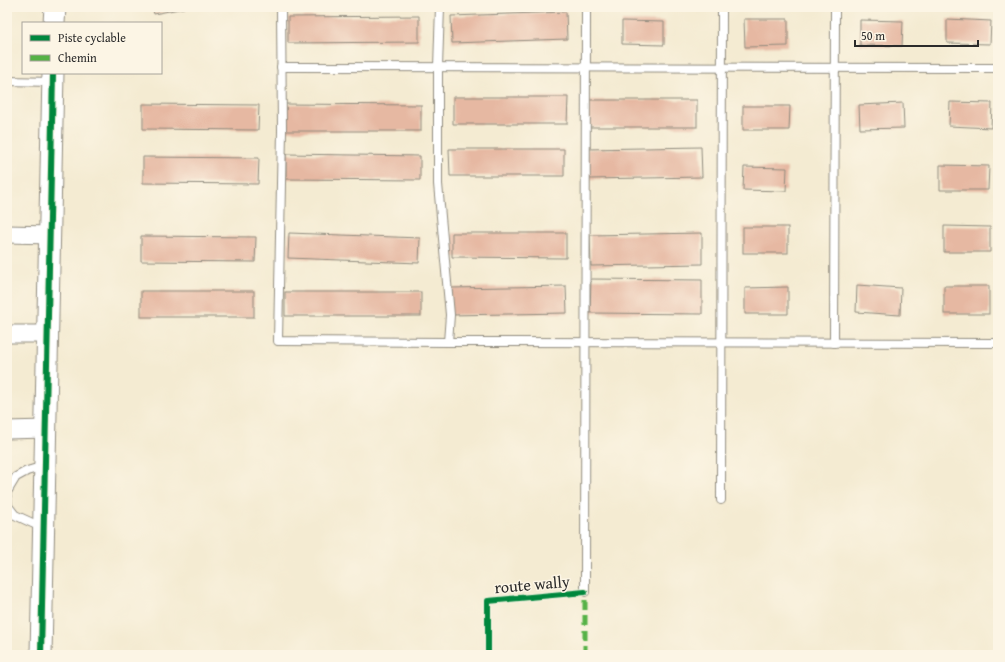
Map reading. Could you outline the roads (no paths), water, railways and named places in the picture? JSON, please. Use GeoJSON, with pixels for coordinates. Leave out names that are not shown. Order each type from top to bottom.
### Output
{"type":"FeatureCollection","features":[{"type":"Feature","properties":{"kind":"street"},"geometry":{"type":"LineString","coordinates":[[54,7],[54,22]]}},
{"type":"Feature","properties":{"kind":"street"},"geometry":{"type":"LineString","coordinates":[[41,655],[53,78]]}},
{"type":"Feature","properties":{"kind":"street"},"geometry":{"type":"LineString","coordinates":[[7,234],[50,235]]}},
{"type":"Feature","properties":{"kind":"street"},"geometry":{"type":"LineString","coordinates":[[7,334],[48,334]]}},
{"type":"Feature","properties":{"kind":"street"},"geometry":{"type":"LineString","coordinates":[[7,430],[46,429]]}},
{"type":"Feature","properties":{"kind":"lane"},"geometry":{"type":"LineString","coordinates":[[281,7],[282,131],[278,341],[998,343]]}},
{"type":"Feature","properties":{"kind":"lane"},"geometry":{"type":"LineString","coordinates":[[440,7],[438,67],[438,184],[450,315],[448,342]]}},
{"type":"Feature","properties":{"kind":"lane"},"geometry":{"type":"LineString","coordinates":[[585,592],[586,7]]}},
{"type":"Feature","properties":{"kind":"lane"},"geometry":{"type":"LineString","coordinates":[[721,500],[722,7]]}},
{"type":"Feature","properties":{"kind":"lane"},"geometry":{"type":"LineString","coordinates":[[834,343],[835,7]]}},
{"type":"Feature","properties":{"kind":"lane"},"geometry":{"type":"LineString","coordinates":[[281,67],[998,68]]}},
{"type":"Feature","properties":{"kind":"lane"},"geometry":{"type":"LineString","coordinates":[[7,81],[53,78]]}},
{"type":"Feature","properties":{"kind":"lane"},"geometry":{"type":"LineString","coordinates":[[7,492],[16,477],[27,471],[45,466]]}},
{"type":"Feature","properties":{"kind":"lane"},"geometry":{"type":"LineString","coordinates":[[7,498],[8,506],[15,515],[44,528]]}}]}
